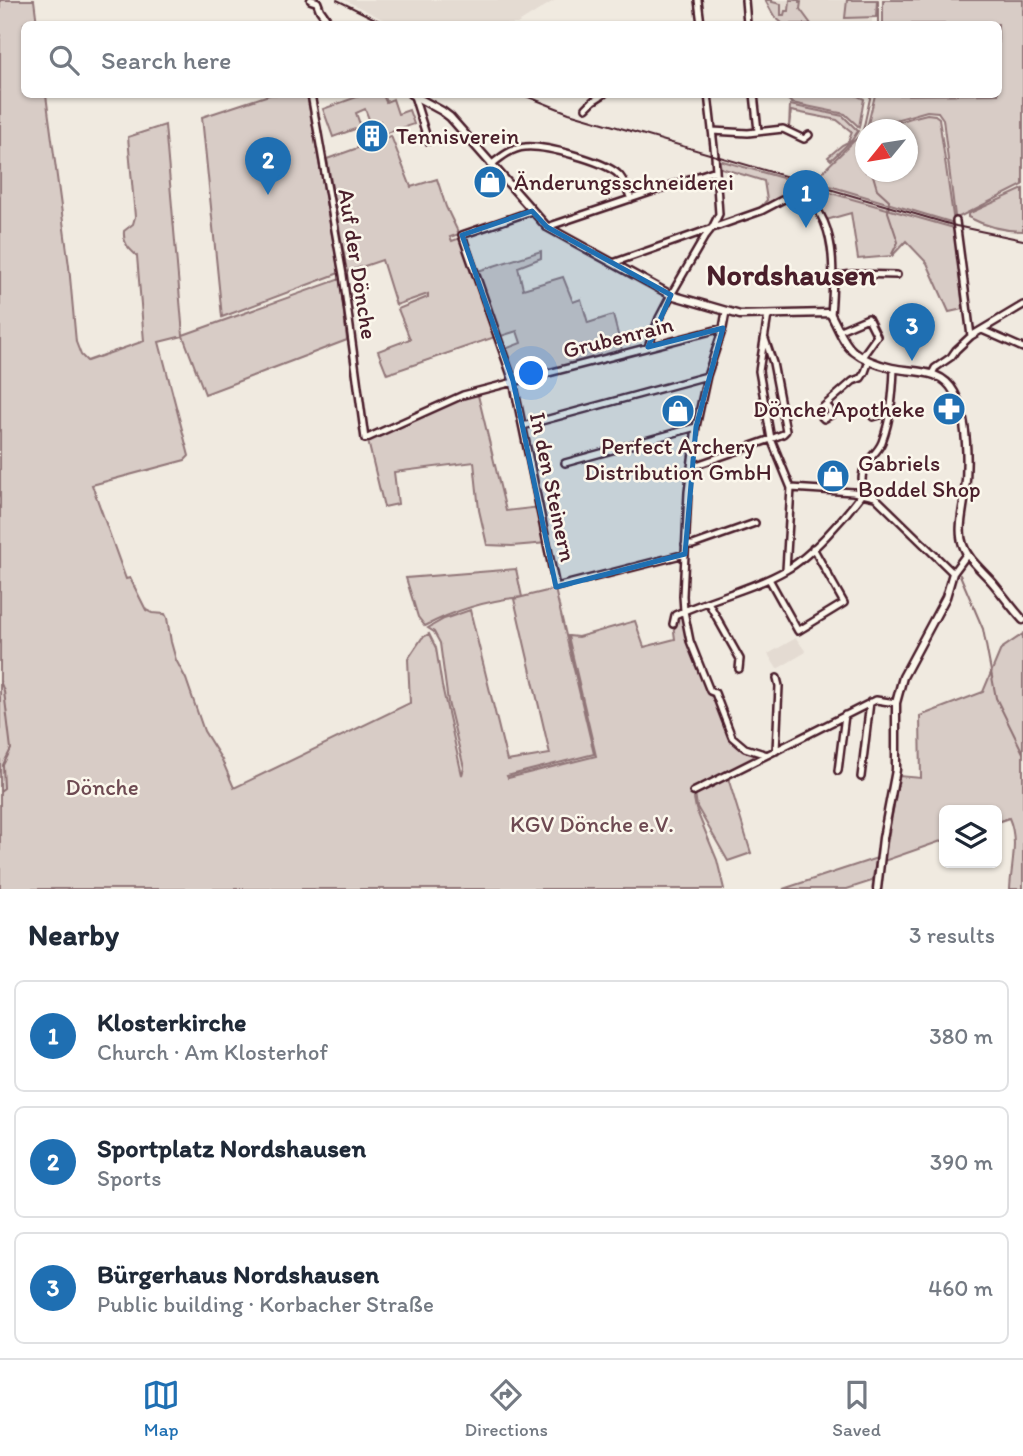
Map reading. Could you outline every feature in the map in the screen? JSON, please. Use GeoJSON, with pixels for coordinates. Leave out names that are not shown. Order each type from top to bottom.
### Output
{"type":"FeatureCollection","features":[{"type":"Feature","properties":{"kind":"street"},"geometry":{"type":"LineString","coordinates":[[698,0],[701,21]]}},
{"type":"Feature","properties":{"kind":"street"},"geometry":{"type":"LineString","coordinates":[[745,0],[747,21]]}},
{"type":"Feature","properties":{"kind":"street"},"geometry":{"type":"LineString","coordinates":[[315,1],[328,21]]}},
{"type":"Feature","properties":{"kind":"street","name":"Auf der Dönche"},"geometry":{"type":"LineString","coordinates":[[313,98],[343,275],[365,439]]}},
{"type":"Feature","properties":{"kind":"street"},"geometry":{"type":"LineString","coordinates":[[413,98],[428,141]]}},
{"type":"Feature","properties":{"kind":"street"},"geometry":{"type":"LineString","coordinates":[[418,98],[450,117],[547,227],[671,295],[740,315],[831,315]]}},
{"type":"Feature","properties":{"kind":"street"},"geometry":{"type":"LineString","coordinates":[[586,108],[599,98]]}},
{"type":"Feature","properties":{"kind":"street"},"geometry":{"type":"LineString","coordinates":[[648,347],[671,295],[719,214],[708,98]]}},
{"type":"Feature","properties":{"kind":"street"},"geometry":{"type":"LineString","coordinates":[[754,98],[758,131]]}},
{"type":"Feature","properties":{"kind":"street"},"geometry":{"type":"LineString","coordinates":[[712,131],[783,129],[803,139],[809,135]]}},
{"type":"Feature","properties":{"kind":"street"},"geometry":{"type":"LineString","coordinates":[[491,165],[514,149],[526,146],[550,149],[606,166],[620,175],[631,198]]}},
{"type":"Feature","properties":{"kind":"street"},"geometry":{"type":"LineString","coordinates":[[547,227],[716,170]]}},
{"type":"Feature","properties":{"kind":"street"},"geometry":{"type":"LineString","coordinates":[[613,263],[761,211],[782,200],[800,194],[807,198],[825,223],[833,255],[831,315],[851,350],[866,359],[894,369],[932,374],[948,383],[953,390],[962,416],[966,450],[961,541],[967,554],[1023,620]]}},
{"type":"Feature","properties":{"kind":"street","name":"In den Steinern"},"geometry":{"type":"LineString","coordinates":[[531,211],[462,235],[513,381],[556,587],[685,554]]}},
{"type":"Feature","properties":{"kind":"street"},"geometry":{"type":"LineString","coordinates":[[956,221],[971,336]]}},
{"type":"Feature","properties":{"kind":"street"},"geometry":{"type":"LineString","coordinates":[[833,277],[852,274],[897,275]]}},
{"type":"Feature","properties":{"kind":"street"},"geometry":{"type":"LineString","coordinates":[[932,374],[935,368],[951,357],[971,336],[1023,305]]}},
{"type":"Feature","properties":{"kind":"street"},"geometry":{"type":"LineString","coordinates":[[726,312],[707,376],[696,427],[688,492],[684,611],[690,641],[732,737],[745,748],[767,755]]}},
{"type":"Feature","properties":{"kind":"street"},"geometry":{"type":"LineString","coordinates":[[768,315],[759,371],[771,439],[791,488],[786,570]]}},
{"type":"Feature","properties":{"kind":"street"},"geometry":{"type":"LineString","coordinates":[[826,405],[866,372],[866,359],[877,336],[868,318],[840,330]]}},
{"type":"Feature","properties":{"kind":"street","name":"Grubenrain"},"geometry":{"type":"LineString","coordinates":[[365,439],[463,395],[723,328]]}},
{"type":"Feature","properties":{"kind":"street"},"geometry":{"type":"LineString","coordinates":[[982,330],[1023,348]]}},
{"type":"Feature","properties":{"kind":"street"},"geometry":{"type":"LineString","coordinates":[[691,467],[771,439],[786,431],[771,354],[763,336]]}},
{"type":"Feature","properties":{"kind":"street"},"geometry":{"type":"LineString","coordinates":[[862,481],[862,472],[881,444],[891,412],[894,369]]}},
{"type":"Feature","properties":{"kind":"street"},"geometry":{"type":"LineString","coordinates":[[523,426],[707,376]]}},
{"type":"Feature","properties":{"kind":"street"},"geometry":{"type":"LineString","coordinates":[[873,417],[891,412]]}},
{"type":"Feature","properties":{"kind":"street"},"geometry":{"type":"LineString","coordinates":[[565,463],[696,427]]}},
{"type":"Feature","properties":{"kind":"street"},"geometry":{"type":"LineString","coordinates":[[791,488],[853,492],[875,497],[953,573]]}},
{"type":"Feature","properties":{"kind":"street"},"geometry":{"type":"LineString","coordinates":[[673,624],[675,615],[786,570],[846,516],[862,494]]}},
{"type":"Feature","properties":{"kind":"street"},"geometry":{"type":"LineString","coordinates":[[685,545],[693,545],[755,523]]}},
{"type":"Feature","properties":{"kind":"street"},"geometry":{"type":"LineString","coordinates":[[768,579],[798,631],[844,603],[813,548]]}},
{"type":"Feature","properties":{"kind":"street"},"geometry":{"type":"LineString","coordinates":[[877,889],[883,838],[896,770],[896,703],[903,677],[946,597],[957,565],[967,554]]}},
{"type":"Feature","properties":{"kind":"street"},"geometry":{"type":"LineString","coordinates":[[708,602],[740,659],[739,669]]}},
{"type":"Feature","properties":{"kind":"street"},"geometry":{"type":"LineString","coordinates":[[776,678],[779,686],[776,751]]}},
{"type":"Feature","properties":{"kind":"street"},"geometry":{"type":"LineString","coordinates":[[693,792],[870,702],[876,700],[896,703]]}},
{"type":"Feature","properties":{"kind":"street"},"geometry":{"type":"LineString","coordinates":[[861,777],[870,702]]}},
{"type":"Feature","properties":{"kind":"street"},"geometry":{"type":"LineString","coordinates":[[838,771],[845,715]]}},
{"type":"Feature","properties":{"kind":"highlighted area"},"geometry":{"type":"Polygon","coordinates":[[[532,211],[547,227],[671,295],[648,347],[723,328],[696,427],[685,554],[556,587],[513,381],[462,235],[532,211]]]}},
{"type":"Feature","properties":{"kind":"shaded area"},"geometry":{"type":"Polygon","coordinates":[[[345,0],[555,0],[522,21],[386,21],[345,0]]]}},
{"type":"Feature","properties":{"kind":"shaded area"},"geometry":{"type":"Polygon","coordinates":[[[765,0],[847,0],[846,18],[872,17],[872,21],[780,21],[765,0]]]}},
{"type":"Feature","properties":{"kind":"shaded area"},"geometry":{"type":"Polygon","coordinates":[[[796,638],[806,652],[777,669],[768,654],[796,638]]]}},
{"type":"Feature","properties":{"kind":"green space"},"geometry":{"type":"Polygon","coordinates":[[[0,0],[34,0],[37,21],[21,21],[21,98],[46,98],[69,266],[76,342],[81,355],[87,361],[144,341],[137,256],[124,239],[124,231],[133,224],[135,217],[128,137],[165,125],[183,335],[340,279],[347,340],[205,394],[183,336],[159,342],[189,456],[185,460],[92,485],[126,579],[130,578],[146,610],[165,614],[167,618],[176,660],[186,679],[204,731],[222,760],[234,788],[410,703],[408,659],[422,638],[429,634],[436,648],[462,775],[464,768],[448,702],[440,643],[434,632],[428,628],[470,610],[507,761],[550,754],[514,599],[555,589],[594,754],[507,776],[508,778],[596,756],[568,636],[578,637],[635,621],[644,647],[675,639],[675,615],[684,611],[690,641],[732,737],[745,748],[767,755],[693,793],[696,809],[717,860],[724,889],[0,889],[0,0]]]}},
{"type":"Feature","properties":{"kind":"green space"},"geometry":{"type":"Polygon","coordinates":[[[765,0],[781,4],[781,15],[784,15],[785,11],[789,11],[790,0],[799,0],[800,9],[809,21],[780,21],[765,0]]]}},
{"type":"Feature","properties":{"kind":"green space"},"geometry":{"type":"Polygon","coordinates":[[[847,0],[877,0],[876,17],[845,18],[847,0]]]}},
{"type":"Feature","properties":{"kind":"green space"},"geometry":{"type":"Polygon","coordinates":[[[883,0],[1023,0],[1023,185],[957,218],[943,119],[938,112],[927,111],[899,119],[869,119],[874,98],[1002,98],[1002,21],[883,21],[883,0]]]}},
{"type":"Feature","properties":{"kind":"green space"},"geometry":{"type":"Polygon","coordinates":[[[260,98],[308,98],[339,273],[222,317],[202,117],[260,98]]]}},
{"type":"Feature","properties":{"kind":"green space"},"geometry":{"type":"Polygon","coordinates":[[[354,98],[384,98],[386,102],[393,99],[398,114],[409,110],[414,124],[384,134],[380,121],[371,124],[365,109],[356,113],[361,127],[333,137],[323,109],[354,98]]]}},
{"type":"Feature","properties":{"kind":"green space"},"geometry":{"type":"Polygon","coordinates":[[[787,98],[864,99],[860,119],[855,119],[855,123],[845,114],[792,103],[787,98]]]}},
{"type":"Feature","properties":{"kind":"green space"},"geometry":{"type":"Polygon","coordinates":[[[790,105],[843,116],[855,128],[855,136],[831,160],[828,157],[848,142],[852,132],[837,120],[791,111],[789,127],[790,105]]]}},
{"type":"Feature","properties":{"kind":"green space"},"geometry":{"type":"Polygon","coordinates":[[[927,114],[939,118],[954,223],[813,181],[855,140],[855,182],[918,182],[918,119],[908,119],[927,114]]]}},
{"type":"Feature","properties":{"kind":"green space"},"geometry":{"type":"Polygon","coordinates":[[[391,136],[411,187],[437,179],[459,234],[450,237],[452,241],[460,238],[495,337],[387,374],[378,351],[410,339],[398,309],[428,297],[428,294],[396,305],[382,260],[347,272],[327,159],[391,136]]]}},
{"type":"Feature","properties":{"kind":"green space"},"geometry":{"type":"Polygon","coordinates":[[[719,160],[804,184],[760,208],[767,200],[764,181],[721,168],[719,160]]]}},
{"type":"Feature","properties":{"kind":"green space"},"geometry":{"type":"Polygon","coordinates":[[[810,187],[954,228],[963,309],[949,312],[927,263],[906,241],[892,256],[858,259],[851,213],[826,220],[806,192],[810,187]]]}},
{"type":"Feature","properties":{"kind":"green space"},"geometry":{"type":"Polygon","coordinates":[[[1023,189],[1023,231],[995,227],[968,217],[970,213],[1023,189]]]}},
{"type":"Feature","properties":{"kind":"green space"},"geometry":{"type":"Polygon","coordinates":[[[541,251],[541,258],[518,267],[523,289],[563,277],[573,302],[581,299],[588,323],[613,315],[623,354],[513,381],[505,349],[521,343],[517,331],[501,336],[478,271],[541,251]]]}},
{"type":"Feature","properties":{"kind":"green space"},"geometry":{"type":"Polygon","coordinates":[[[477,391],[506,511],[540,507],[547,543],[487,545],[479,510],[474,462],[394,472],[398,504],[384,507],[368,441],[477,391]]]}},
{"type":"Feature","properties":{"kind":"green space"},"geometry":{"type":"Polygon","coordinates":[[[516,569],[522,597],[472,607],[425,626],[418,617],[406,578],[516,569]]]}},
{"type":"Feature","properties":{"kind":"green space"},"geometry":{"type":"Polygon","coordinates":[[[1023,634],[1023,889],[1010,889],[1014,835],[1009,818],[1002,820],[1002,805],[939,805],[939,842],[884,861],[899,776],[921,778],[920,716],[983,692],[1001,649],[1023,634]]]}},
{"type":"Feature","properties":{"kind":"green space"},"geometry":{"type":"Polygon","coordinates":[[[728,778],[751,853],[728,861],[697,807],[695,793],[728,778]]]}},
{"type":"Feature","properties":{"kind":"green space"},"geometry":{"type":"Polygon","coordinates":[[[877,858],[872,881],[847,889],[783,889],[877,858]]]}},
{"type":"Feature","properties":{"kind":"waterway"},"geometry":{"type":"LineString","coordinates":[[878,0],[878,21]]}},
{"type":"Feature","properties":{"kind":"waterway"},"geometry":{"type":"LineString","coordinates":[[866,119],[870,98]]}},
{"type":"Feature","properties":{"kind":"waterway"},"geometry":{"type":"LineString","coordinates":[[875,182],[877,189],[889,200],[888,212],[898,242],[892,254]]}},
{"type":"Feature","properties":{"kind":"waterway"},"geometry":{"type":"LineString","coordinates":[[960,575],[983,629],[996,698],[1023,753]]}},
{"type":"Feature","properties":{"kind":"waterway"},"geometry":{"type":"LineString","coordinates":[[0,681],[4,691],[11,749],[3,765],[4,788],[0,791]]}},
{"type":"Feature","properties":{"kind":"railway"},"geometry":{"type":"LineString","coordinates":[[337,0],[379,21]]}},
{"type":"Feature","properties":{"kind":"railway"},"geometry":{"type":"LineString","coordinates":[[531,98],[569,113],[956,226],[1023,240]]}},
{"type":"Feature","properties":{"kind":"place","name":"Tennisverein"},"geometry":{"type":"Point","coordinates":[372,136]}},
{"type":"Feature","properties":{"kind":"place","name":"Änderungsschneiderei"},"geometry":{"type":"Point","coordinates":[490,182]}},
{"type":"Feature","properties":{"kind":"place","name":"Sportplatz Nordshausen"},"geometry":{"type":"Point","coordinates":[268,195]}},
{"type":"Feature","properties":{"kind":"place","name":"Klosterkirche"},"geometry":{"type":"Point","coordinates":[806,228]}},
{"type":"Feature","properties":{"kind":"place","name":"Bürgerhaus Nordshausen"},"geometry":{"type":"Point","coordinates":[912,361]}},
{"type":"Feature","properties":{"kind":"place","name":"Dönche Apotheke"},"geometry":{"type":"Point","coordinates":[949,409]}},
{"type":"Feature","properties":{"kind":"place","name":"Perfect Archery Distribution GmbH"},"geometry":{"type":"Point","coordinates":[678,411]}},
{"type":"Feature","properties":{"kind":"place","name":"Gabriels Boddel Shop"},"geometry":{"type":"Point","coordinates":[833,476]}},
{"type":"Feature","properties":{"kind":"district","name":"Nordshausen"},"geometry":{"type":"Point","coordinates":[791,275]}},
{"type":"Feature","properties":{"kind":"park label","name":"Dönche"},"geometry":{"type":"Point","coordinates":[102,787]}},
{"type":"Feature","properties":{"kind":"park label","name":"KGV Dönche e.V."},"geometry":{"type":"Point","coordinates":[592,824]}}]}
